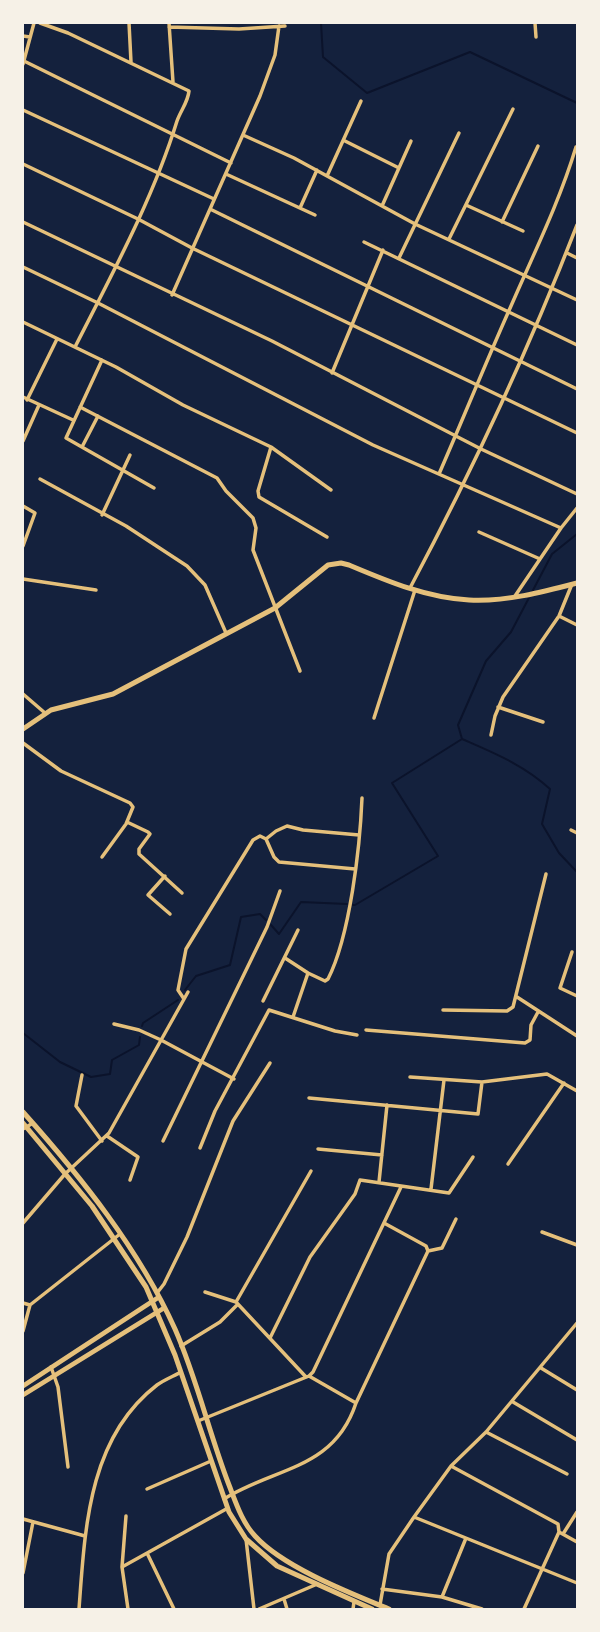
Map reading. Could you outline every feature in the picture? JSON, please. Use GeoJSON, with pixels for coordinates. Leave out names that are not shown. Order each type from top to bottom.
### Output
{"type":"FeatureCollection","features":[{"type":"Feature","properties":{"kind":"main road"},"geometry":{"type":"LineString","coordinates":[[23,729],[45,713],[113,694],[275,608],[318,572],[335,564],[349,565],[412,589],[469,600],[517,596],[575,584]]}},
{"type":"Feature","properties":{"kind":"main road"},"geometry":{"type":"LineString","coordinates":[[23,1112],[26,1126],[68,1172],[118,1236],[158,1295],[181,1346],[241,1517],[253,1535],[269,1550],[291,1564],[390,1609]]}},
{"type":"Feature","properties":{"kind":"main road"},"geometry":{"type":"LineString","coordinates":[[118,1236],[157,1312],[181,1372],[224,1499],[246,1539],[277,1566],[372,1609]]}},
{"type":"Feature","properties":{"kind":"street"},"geometry":{"type":"LineString","coordinates":[[34,23],[23,63],[231,163]]}},
{"type":"Feature","properties":{"kind":"street"},"geometry":{"type":"LineString","coordinates":[[40,23],[68,33],[189,91],[174,135],[138,219],[75,347]]}},
{"type":"Feature","properties":{"kind":"street"},"geometry":{"type":"LineString","coordinates":[[129,23],[131,62]]}},
{"type":"Feature","properties":{"kind":"street"},"geometry":{"type":"LineString","coordinates":[[535,23],[536,37]]}},
{"type":"Feature","properties":{"kind":"street"},"geometry":{"type":"LineString","coordinates":[[173,82],[169,25],[226,29],[285,26]]}},
{"type":"Feature","properties":{"kind":"street"},"geometry":{"type":"LineString","coordinates":[[172,295],[272,65],[279,26]]}},
{"type":"Feature","properties":{"kind":"street"},"geometry":{"type":"LineString","coordinates":[[23,36],[30,37]]}},
{"type":"Feature","properties":{"kind":"street"},"geometry":{"type":"LineString","coordinates":[[327,176],[361,101]]}},
{"type":"Feature","properties":{"kind":"street"},"geometry":{"type":"LineString","coordinates":[[449,240],[513,109]]}},
{"type":"Feature","properties":{"kind":"street"},"geometry":{"type":"LineString","coordinates":[[23,110],[215,199]]}},
{"type":"Feature","properties":{"kind":"street"},"geometry":{"type":"LineString","coordinates":[[399,257],[459,133]]}},
{"type":"Feature","properties":{"kind":"street"},"geometry":{"type":"LineString","coordinates":[[243,135],[317,170],[415,224],[577,300]]}},
{"type":"Feature","properties":{"kind":"street"},"geometry":{"type":"LineString","coordinates":[[344,140],[399,168]]}},
{"type":"Feature","properties":{"kind":"street"},"geometry":{"type":"LineString","coordinates":[[382,205],[411,141]]}},
{"type":"Feature","properties":{"kind":"street"},"geometry":{"type":"LineString","coordinates":[[502,222],[538,146]]}},
{"type":"Feature","properties":{"kind":"street"},"geometry":{"type":"LineString","coordinates":[[439,475],[553,214],[576,147]]}},
{"type":"Feature","properties":{"kind":"street"},"geometry":{"type":"LineString","coordinates":[[23,163],[192,248],[577,433]]}},
{"type":"Feature","properties":{"kind":"street"},"geometry":{"type":"LineString","coordinates":[[300,208],[317,170]]}},
{"type":"Feature","properties":{"kind":"street"},"geometry":{"type":"LineString","coordinates":[[226,174],[315,215]]}},
{"type":"Feature","properties":{"kind":"street"},"geometry":{"type":"LineString","coordinates":[[466,205],[523,232]]}},
{"type":"Feature","properties":{"kind":"street"},"geometry":{"type":"LineString","coordinates":[[210,209],[577,389]]}},
{"type":"Feature","properties":{"kind":"street"},"geometry":{"type":"LineString","coordinates":[[23,222],[272,341],[481,449],[577,494]]}},
{"type":"Feature","properties":{"kind":"street"},"geometry":{"type":"LineString","coordinates":[[374,719],[412,589],[481,449],[577,225]]}},
{"type":"Feature","properties":{"kind":"street"},"geometry":{"type":"LineString","coordinates":[[365,242],[577,345]]}},
{"type":"Feature","properties":{"kind":"street"},"geometry":{"type":"LineString","coordinates":[[332,373],[383,250]]}},
{"type":"Feature","properties":{"kind":"street"},"geometry":{"type":"LineString","coordinates":[[566,253],[577,258]]}},
{"type":"Feature","properties":{"kind":"street"},"geometry":{"type":"LineString","coordinates":[[23,267],[98,303],[310,414],[439,475],[561,528]]}},
{"type":"Feature","properties":{"kind":"street"},"geometry":{"type":"LineString","coordinates":[[23,322],[102,360],[183,405],[271,447],[331,490]]}},
{"type":"Feature","properties":{"kind":"street"},"geometry":{"type":"LineString","coordinates":[[57,339],[25,398],[73,420]]}},
{"type":"Feature","properties":{"kind":"street"},"geometry":{"type":"LineString","coordinates":[[102,360],[65,438],[154,488]]}},
{"type":"Feature","properties":{"kind":"street"},"geometry":{"type":"LineString","coordinates":[[23,441],[39,405]]}},
{"type":"Feature","properties":{"kind":"street"},"geometry":{"type":"LineString","coordinates":[[80,407],[217,478],[253,518],[256,528],[253,550],[300,671]]}},
{"type":"Feature","properties":{"kind":"street"},"geometry":{"type":"LineString","coordinates":[[82,447],[97,416]]}},
{"type":"Feature","properties":{"kind":"street"},"geometry":{"type":"LineString","coordinates":[[271,447],[258,491],[259,497],[327,537]]}},
{"type":"Feature","properties":{"kind":"street"},"geometry":{"type":"LineString","coordinates":[[102,515],[130,455]]}},
{"type":"Feature","properties":{"kind":"street"},"geometry":{"type":"LineString","coordinates":[[40,479],[126,526],[187,566],[205,584],[226,633]]}},
{"type":"Feature","properties":{"kind":"street"},"geometry":{"type":"LineString","coordinates":[[23,506],[35,513],[23,546]]}},
{"type":"Feature","properties":{"kind":"street"},"geometry":{"type":"LineString","coordinates":[[517,596],[577,508]]}},
{"type":"Feature","properties":{"kind":"street"},"geometry":{"type":"LineString","coordinates":[[479,532],[540,559]]}},
{"type":"Feature","properties":{"kind":"street"},"geometry":{"type":"LineString","coordinates":[[23,579],[96,590]]}},
{"type":"Feature","properties":{"kind":"street"},"geometry":{"type":"LineString","coordinates":[[491,735],[498,707],[510,685],[559,616],[575,584]]}},
{"type":"Feature","properties":{"kind":"street"},"geometry":{"type":"LineString","coordinates":[[559,616],[577,625]]}},
{"type":"Feature","properties":{"kind":"street"},"geometry":{"type":"LineString","coordinates":[[23,694],[45,713]]}},
{"type":"Feature","properties":{"kind":"street"},"geometry":{"type":"LineString","coordinates":[[498,707],[543,722]]}},
{"type":"Feature","properties":{"kind":"street"},"geometry":{"type":"LineString","coordinates":[[23,743],[61,771],[130,803],[133,807],[127,821],[102,857]]}},
{"type":"Feature","properties":{"kind":"street"},"geometry":{"type":"LineString","coordinates":[[285,958],[325,981],[330,974],[342,939],[355,869],[362,798]]}},
{"type":"Feature","properties":{"kind":"street"},"geometry":{"type":"LineString","coordinates":[[127,821],[150,834],[138,852],[182,893]]}},
{"type":"Feature","properties":{"kind":"street"},"geometry":{"type":"LineString","coordinates":[[267,839],[286,826],[359,835]]}},
{"type":"Feature","properties":{"kind":"street"},"geometry":{"type":"LineString","coordinates":[[571,830],[577,832]]}},
{"type":"Feature","properties":{"kind":"street"},"geometry":{"type":"LineString","coordinates":[[184,999],[178,990],[186,949],[253,840],[260,836],[267,839],[274,857],[279,862],[355,869]]}},
{"type":"Feature","properties":{"kind":"street"},"geometry":{"type":"LineString","coordinates":[[443,1010],[507,1011],[513,1007],[546,874]]}},
{"type":"Feature","properties":{"kind":"street"},"geometry":{"type":"LineString","coordinates":[[164,876],[148,895],[170,915]]}},
{"type":"Feature","properties":{"kind":"street"},"geometry":{"type":"LineString","coordinates":[[163,1141],[199,1061],[267,927],[281,891]]}},
{"type":"Feature","properties":{"kind":"street"},"geometry":{"type":"LineString","coordinates":[[263,1001],[298,930]]}},
{"type":"Feature","properties":{"kind":"street"},"geometry":{"type":"LineString","coordinates":[[572,952],[560,988],[577,996]]}},
{"type":"Feature","properties":{"kind":"street"},"geometry":{"type":"LineString","coordinates":[[293,1017],[308,973]]}},
{"type":"Feature","properties":{"kind":"street"},"geometry":{"type":"LineString","coordinates":[[23,1223],[68,1172],[107,1136],[188,992]]}},
{"type":"Feature","properties":{"kind":"street"},"geometry":{"type":"LineString","coordinates":[[516,997],[577,1037]]}},
{"type":"Feature","properties":{"kind":"street"},"geometry":{"type":"LineString","coordinates":[[200,1148],[215,1111],[269,1010],[335,1031],[357,1035]]}},
{"type":"Feature","properties":{"kind":"street"},"geometry":{"type":"LineString","coordinates":[[366,1030],[525,1042],[530,1040],[531,1025],[538,1012]]}},
{"type":"Feature","properties":{"kind":"street"},"geometry":{"type":"LineString","coordinates":[[114,1024],[139,1030],[161,1040],[234,1079]]}},
{"type":"Feature","properties":{"kind":"street"},"geometry":{"type":"LineString","coordinates":[[23,1385],[158,1295],[187,1237],[233,1121],[271,1063]]}},
{"type":"Feature","properties":{"kind":"street"},"geometry":{"type":"LineString","coordinates":[[410,1077],[482,1082],[547,1074],[577,1091]]}},
{"type":"Feature","properties":{"kind":"street"},"geometry":{"type":"LineString","coordinates":[[82,1075],[76,1106],[102,1141]]}},
{"type":"Feature","properties":{"kind":"street"},"geometry":{"type":"LineString","coordinates":[[431,1190],[444,1080]]}},
{"type":"Feature","properties":{"kind":"street"},"geometry":{"type":"LineString","coordinates":[[309,1098],[478,1114],[482,1082]]}},
{"type":"Feature","properties":{"kind":"street"},"geometry":{"type":"LineString","coordinates":[[508,1164],[564,1083]]}},
{"type":"Feature","properties":{"kind":"street"},"geometry":{"type":"LineString","coordinates":[[379,1182],[387,1105]]}},
{"type":"Feature","properties":{"kind":"street"},"geometry":{"type":"LineString","coordinates":[[107,1136],[138,1157],[130,1180]]}},
{"type":"Feature","properties":{"kind":"street"},"geometry":{"type":"LineString","coordinates":[[318,1149],[382,1155]]}},
{"type":"Feature","properties":{"kind":"street"},"geometry":{"type":"LineString","coordinates":[[270,1338],[310,1257],[355,1194],[360,1180],[449,1192],[453,1190],[473,1157]]}},
{"type":"Feature","properties":{"kind":"street"},"geometry":{"type":"LineString","coordinates":[[181,1346],[220,1322],[237,1303],[311,1171]]}},
{"type":"Feature","properties":{"kind":"street"},"geometry":{"type":"LineString","coordinates":[[198,1421],[313,1372],[401,1187]]}},
{"type":"Feature","properties":{"kind":"street"},"geometry":{"type":"LineString","coordinates":[[428,1251],[442,1248],[456,1219]]}},
{"type":"Feature","properties":{"kind":"street"},"geometry":{"type":"LineString","coordinates":[[384,1223],[426,1246],[428,1251]]}},
{"type":"Feature","properties":{"kind":"street"},"geometry":{"type":"LineString","coordinates":[[542,1232],[577,1245]]}},
{"type":"Feature","properties":{"kind":"street"},"geometry":{"type":"LineString","coordinates":[[23,1331],[30,1306],[118,1236]]}},
{"type":"Feature","properties":{"kind":"street"},"geometry":{"type":"LineString","coordinates":[[224,1499],[322,1454],[351,1418],[428,1251]]}},
{"type":"Feature","properties":{"kind":"street"},"geometry":{"type":"LineString","coordinates":[[205,1292],[237,1303],[308,1376],[356,1403]]}},
{"type":"Feature","properties":{"kind":"street"},"geometry":{"type":"LineString","coordinates":[[23,1303],[30,1306]]}},
{"type":"Feature","properties":{"kind":"street"},"geometry":{"type":"LineString","coordinates":[[23,1395],[164,1308]]}},
{"type":"Feature","properties":{"kind":"street"},"geometry":{"type":"LineString","coordinates":[[380,1605],[389,1554],[414,1517],[451,1466],[513,1402],[577,1323]]}},
{"type":"Feature","properties":{"kind":"street"},"geometry":{"type":"LineString","coordinates":[[51,1367],[60,1402],[68,1467]]}},
{"type":"Feature","properties":{"kind":"street"},"geometry":{"type":"LineString","coordinates":[[541,1368],[577,1390]]}},
{"type":"Feature","properties":{"kind":"street"},"geometry":{"type":"LineString","coordinates":[[79,1609],[85,1536],[93,1494],[108,1443],[124,1419],[158,1385],[181,1372]]}},
{"type":"Feature","properties":{"kind":"street"},"geometry":{"type":"LineString","coordinates":[[513,1402],[577,1440]]}},
{"type":"Feature","properties":{"kind":"street"},"geometry":{"type":"LineString","coordinates":[[486,1432],[567,1474]]}},
{"type":"Feature","properties":{"kind":"street"},"geometry":{"type":"LineString","coordinates":[[147,1489],[211,1461]]}},
{"type":"Feature","properties":{"kind":"street"},"geometry":{"type":"LineString","coordinates":[[451,1466],[558,1524],[561,1533],[577,1542]]}},
{"type":"Feature","properties":{"kind":"street"},"geometry":{"type":"LineString","coordinates":[[122,1567],[228,1508]]}},
{"type":"Feature","properties":{"kind":"street"},"geometry":{"type":"LineString","coordinates":[[524,1609],[542,1567],[561,1533],[577,1512]]}},
{"type":"Feature","properties":{"kind":"street"},"geometry":{"type":"LineString","coordinates":[[126,1516],[122,1567],[128,1609]]}},
{"type":"Feature","properties":{"kind":"street"},"geometry":{"type":"LineString","coordinates":[[414,1517],[577,1583]]}},
{"type":"Feature","properties":{"kind":"street"},"geometry":{"type":"LineString","coordinates":[[23,1519],[85,1536]]}},
{"type":"Feature","properties":{"kind":"street"},"geometry":{"type":"LineString","coordinates":[[23,1569],[33,1522]]}},
{"type":"Feature","properties":{"kind":"street"},"geometry":{"type":"LineString","coordinates":[[442,1597],[466,1538]]}},
{"type":"Feature","properties":{"kind":"street"},"geometry":{"type":"LineString","coordinates":[[246,1539],[257,1609],[315,1585]]}},
{"type":"Feature","properties":{"kind":"street"},"geometry":{"type":"LineString","coordinates":[[147,1553],[174,1609]]}},
{"type":"Feature","properties":{"kind":"street"},"geometry":{"type":"LineString","coordinates":[[382,1590],[442,1597],[482,1609]]}},
{"type":"Feature","properties":{"kind":"street"},"geometry":{"type":"LineString","coordinates":[[284,1599],[287,1609]]}},
{"type":"Feature","properties":{"kind":"street"},"geometry":{"type":"LineString","coordinates":[[353,1609],[354,1601]]}},
{"type":"Feature","properties":{"kind":"waterway"},"geometry":{"type":"LineString","coordinates":[[321,23],[323,57],[367,93],[470,52],[577,103]]}},
{"type":"Feature","properties":{"kind":"waterway"},"geometry":{"type":"LineString","coordinates":[[577,534],[552,554],[511,632],[486,661],[458,725],[462,739],[519,766],[550,789],[542,824],[559,853],[577,872]]}},
{"type":"Feature","properties":{"kind":"waterway"},"geometry":{"type":"LineString","coordinates":[[353,905],[438,856],[392,783],[462,739]]}},
{"type":"Feature","properties":{"kind":"waterway"},"geometry":{"type":"LineString","coordinates":[[271,925],[279,934],[301,902],[347,904]]}},
{"type":"Feature","properties":{"kind":"waterway"},"geometry":{"type":"LineString","coordinates":[[185,990],[196,976],[230,965],[241,917],[260,914],[266,920]]}},
{"type":"Feature","properties":{"kind":"waterway"},"geometry":{"type":"LineString","coordinates":[[142,1026],[178,1000]]}},
{"type":"Feature","properties":{"kind":"waterway"},"geometry":{"type":"LineString","coordinates":[[23,1033],[60,1062],[91,1077],[110,1074],[112,1060],[139,1045],[140,1037]]}}]}
